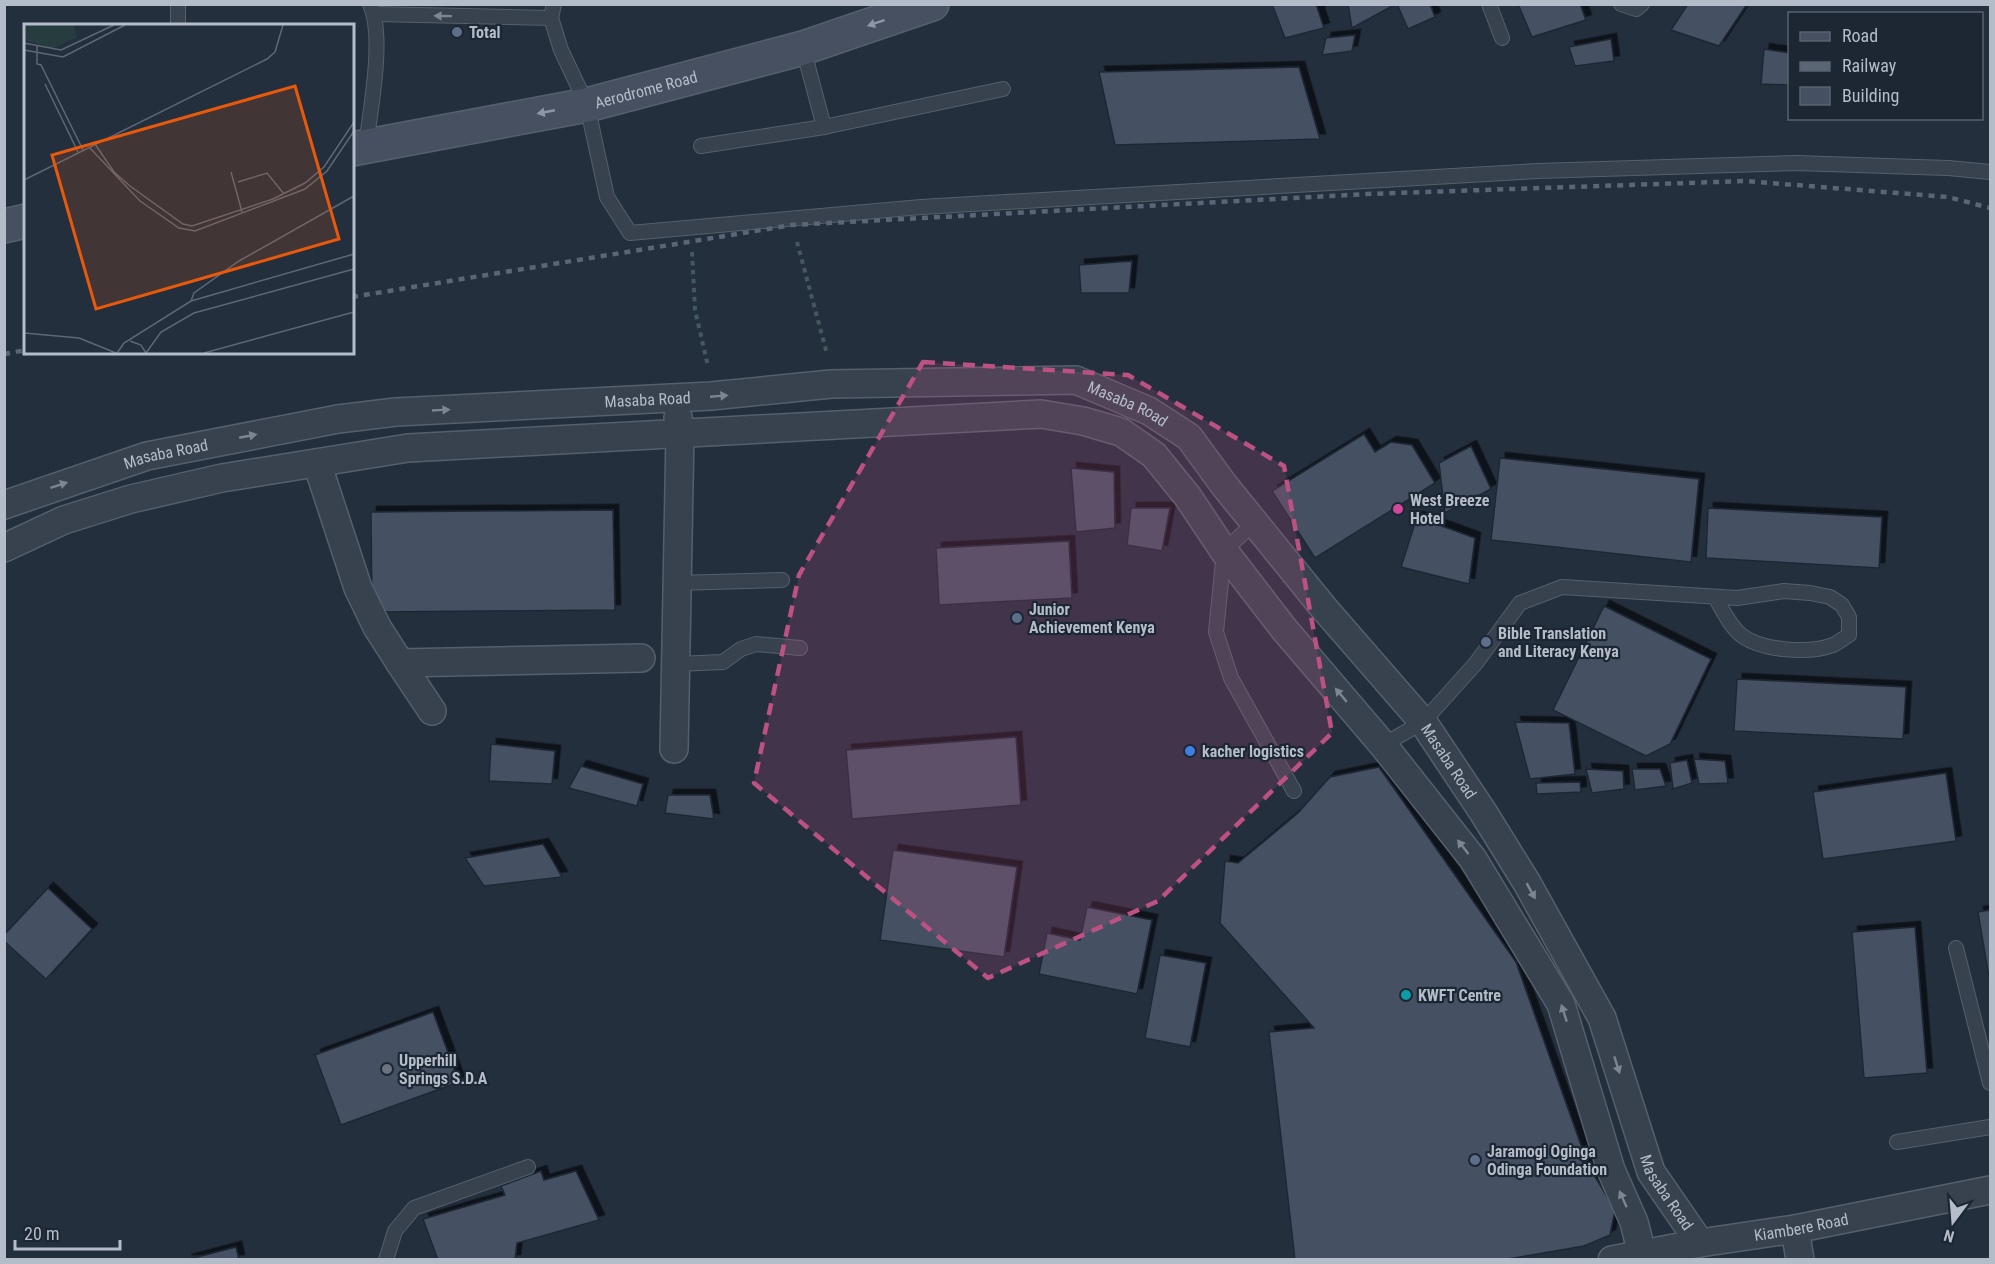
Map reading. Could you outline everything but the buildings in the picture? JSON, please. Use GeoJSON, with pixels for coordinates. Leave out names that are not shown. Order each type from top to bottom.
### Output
{"type":"FeatureCollection","features":[{"type":"Feature","properties":{"kind":"main road","name":"Aerodrome Road"},"geometry":{"type":"LineString","coordinates":[[359,148],[587,105],[803,48],[932,4]]}},
{"type":"Feature","properties":{"kind":"main road"},"geometry":{"type":"LineString","coordinates":[[4,226],[24,221]]}},
{"type":"Feature","properties":{"kind":"street","name":"Masaba Road"},"geometry":{"type":"LineString","coordinates":[[4,505],[147,456],[338,419],[396,412],[711,396],[831,384],[1076,380],[1149,411],[1189,437],[1323,607],[1424,722],[1502,842],[1602,1018],[1651,1172],[1700,1243]]}},
{"type":"Feature","properties":{"kind":"street"},"geometry":{"type":"LineString","coordinates":[[674,749],[680,434],[677,398]]}},
{"type":"Feature","properties":{"kind":"street","name":"Masaba Road"},"geometry":{"type":"LineString","coordinates":[[4,548],[64,520],[131,499],[222,478],[408,448],[1041,414],[1083,421],[1121,432],[1154,455],[1188,496],[1224,551],[1284,629],[1383,746],[1473,859],[1561,1004],[1611,1170],[1634,1222],[1642,1254]]}},
{"type":"Feature","properties":{"kind":"street"},"geometry":{"type":"LineString","coordinates":[[184,448],[193,484]]}},
{"type":"Feature","properties":{"kind":"street"},"geometry":{"type":"LineString","coordinates":[[317,463],[358,588],[377,627],[432,711]]}},
{"type":"Feature","properties":{"kind":"street"},"geometry":{"type":"LineString","coordinates":[[1284,629],[1323,607]]}},
{"type":"Feature","properties":{"kind":"street"},"geometry":{"type":"LineString","coordinates":[[400,663],[641,658]]}},
{"type":"Feature","properties":{"kind":"street","name":"Kiambere Road"},"geometry":{"type":"LineString","coordinates":[[1612,1260],[1700,1243],[1751,1248],[1795,1229],[1990,1190]]}},
{"type":"Feature","properties":{"kind":"street"},"geometry":{"type":"LineString","coordinates":[[1795,1229],[1800,1260]]}},
{"type":"Feature","properties":{"kind":"lane"},"geometry":{"type":"LineString","coordinates":[[178,4],[178,24]]}},
{"type":"Feature","properties":{"kind":"lane"},"geometry":{"type":"LineString","coordinates":[[1489,4],[1502,38]]}},
{"type":"Feature","properties":{"kind":"lane"},"geometry":{"type":"LineString","coordinates":[[1621,4],[1636,9],[1642,4]]}},
{"type":"Feature","properties":{"kind":"lane"},"geometry":{"type":"LineString","coordinates":[[359,148],[376,57],[372,9],[552,11],[561,50],[587,105],[607,197],[630,233],[921,207],[1537,171],[1796,163],[1948,168],[1990,172]]}},
{"type":"Feature","properties":{"kind":"lane"},"geometry":{"type":"LineString","coordinates":[[803,48],[824,127]]}},
{"type":"Feature","properties":{"kind":"lane"},"geometry":{"type":"LineString","coordinates":[[701,146],[824,127],[1003,89]]}},
{"type":"Feature","properties":{"kind":"lane"},"geometry":{"type":"LineString","coordinates":[[1255,522],[1224,551],[1216,632],[1231,678],[1294,791]]}},
{"type":"Feature","properties":{"kind":"lane"},"geometry":{"type":"LineString","coordinates":[[678,583],[782,580]]}},
{"type":"Feature","properties":{"kind":"lane"},"geometry":{"type":"LineString","coordinates":[[1383,746],[1424,722],[1476,663],[1520,603],[1562,587],[1737,598],[1784,591],[1830,597],[1842,605],[1849,617],[1849,635],[1835,645],[1816,649],[1784,650],[1762,644],[1742,636],[1714,597]]}},
{"type":"Feature","properties":{"kind":"lane"},"geometry":{"type":"LineString","coordinates":[[676,664],[723,662],[741,649],[756,644],[800,648]]}},
{"type":"Feature","properties":{"kind":"lane"},"geometry":{"type":"LineString","coordinates":[[1956,948],[1990,1083]]}},
{"type":"Feature","properties":{"kind":"lane"},"geometry":{"type":"LineString","coordinates":[[1897,1142],[1990,1127]]}},
{"type":"Feature","properties":{"kind":"lane"},"geometry":{"type":"LineString","coordinates":[[386,1260],[395,1231],[414,1208],[528,1167]]}},
{"type":"Feature","properties":{"kind":"path"},"geometry":{"type":"LineString","coordinates":[[791,218],[828,359],[831,384]]}},
{"type":"Feature","properties":{"kind":"path"},"geometry":{"type":"LineString","coordinates":[[688,228],[692,241],[695,310],[708,366],[711,396]]}},
{"type":"Feature","properties":{"kind":"highlighted area"},"geometry":{"type":"Polygon","coordinates":[[[923,362],[1128,375],[1284,466],[1332,733],[1158,901],[988,978],[754,783],[799,575],[923,362]]]}},
{"type":"Feature","properties":{"kind":"railway"},"geometry":{"type":"LineString","coordinates":[[354,297],[792,225],[1367,194],[1745,181],[1948,197],[1990,208]]}},
{"type":"Feature","properties":{"kind":"railway"},"geometry":{"type":"LineString","coordinates":[[4,354],[24,350]]}},
{"type":"Feature","properties":{"kind":"place","name":"Total"},"geometry":{"type":"Point","coordinates":[457,32]}},
{"type":"Feature","properties":{"kind":"place","name":"West Breeze Hotel"},"geometry":{"type":"Point","coordinates":[1398,509]}},
{"type":"Feature","properties":{"kind":"place","name":"Junior Achievement Kenya"},"geometry":{"type":"Point","coordinates":[1017,618]}},
{"type":"Feature","properties":{"kind":"place","name":"Bible Translation and Literacy Kenya"},"geometry":{"type":"Point","coordinates":[1486,642]}},
{"type":"Feature","properties":{"kind":"place","name":"kacher logistics"},"geometry":{"type":"Point","coordinates":[1190,751]}},
{"type":"Feature","properties":{"kind":"place","name":"KWFT Centre"},"geometry":{"type":"Point","coordinates":[1406,995]}},
{"type":"Feature","properties":{"kind":"place","name":"Upperhill Springs S.D.A"},"geometry":{"type":"Point","coordinates":[387,1069]}},
{"type":"Feature","properties":{"kind":"place","name":"Jaramogi Oginga Odinga Foundation"},"geometry":{"type":"Point","coordinates":[1475,1160]}}]}
